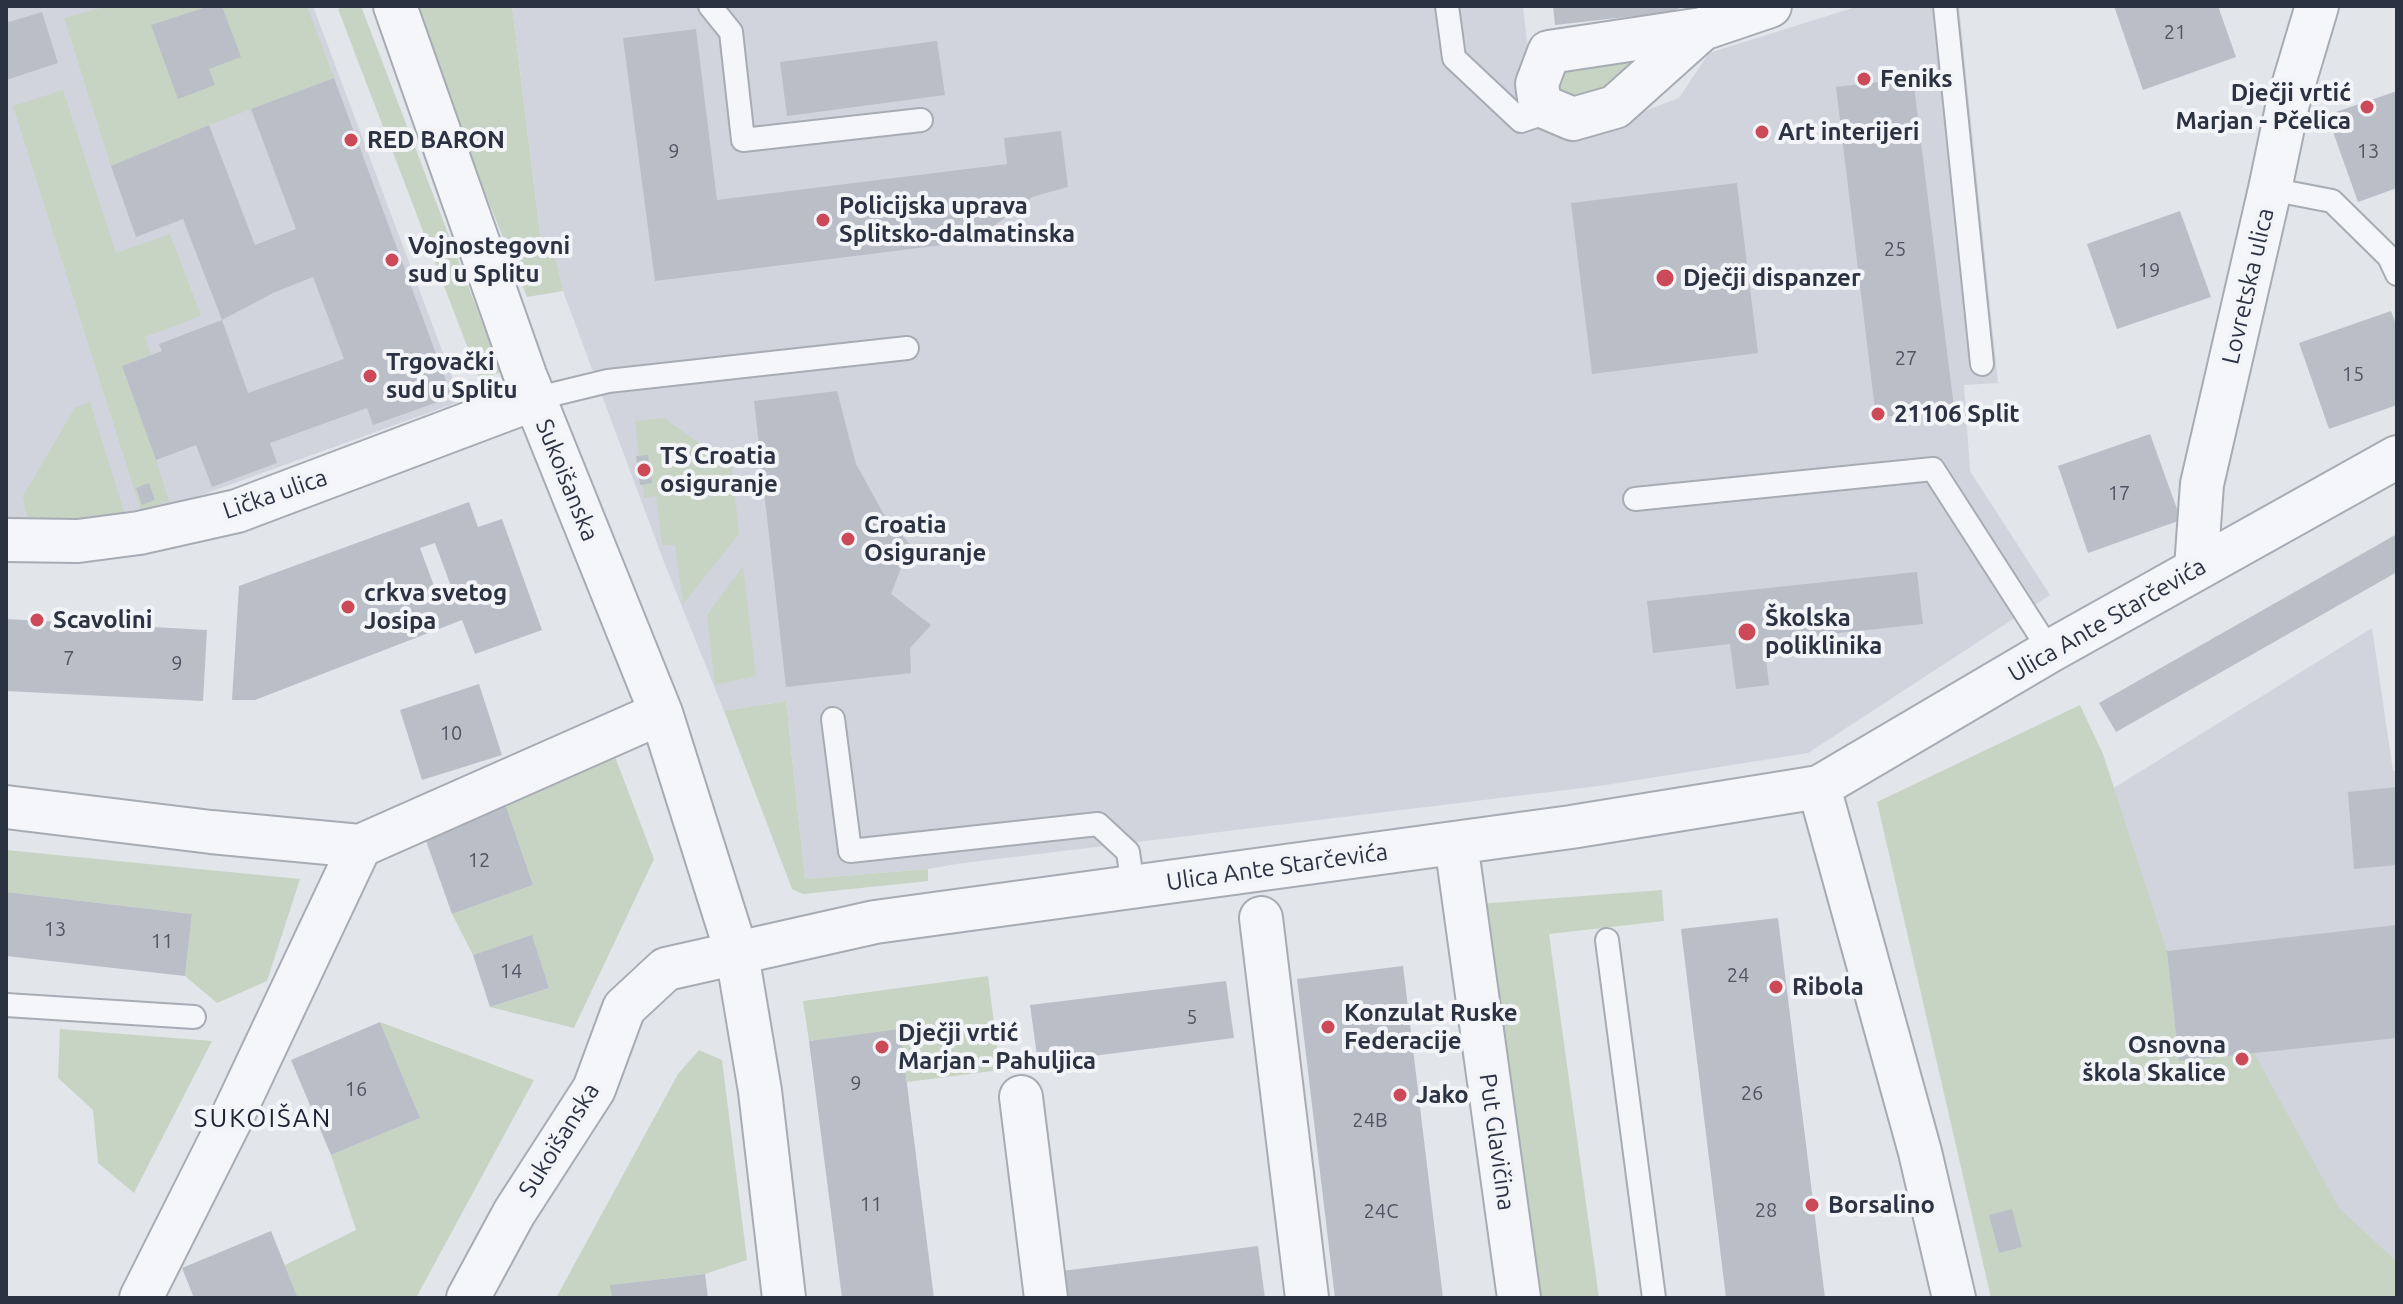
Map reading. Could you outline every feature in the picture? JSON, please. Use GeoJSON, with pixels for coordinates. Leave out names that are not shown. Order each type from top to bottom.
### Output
{"type":"FeatureCollection","features":[{"type":"Feature","properties":{"kind":"street","name":"Sukoišanska"},"geometry":{"type":"LineString","coordinates":[[395,6],[534,399],[661,713],[737,954],[760,1091],[784,1298]]}},
{"type":"Feature","properties":{"kind":"street"},"geometry":{"type":"LineString","coordinates":[[1702,29],[1615,107],[1573,119],[1540,105],[1537,84],[1549,52],[1702,29],[1770,6]]}},
{"type":"Feature","properties":{"kind":"street","name":"Lovretska ulica"},"geometry":{"type":"LineString","coordinates":[[2196,568],[2202,484],[2288,103],[2317,6]]}},
{"type":"Feature","properties":{"kind":"street","name":"Lička ulica"},"geometry":{"type":"LineString","coordinates":[[6,540],[78,541],[124,535],[237,511],[534,399]]}},
{"type":"Feature","properties":{"kind":"street","name":"Ulica Ante Starčevića"},"geometry":{"type":"LineString","coordinates":[[737,954],[875,922],[1456,843],[1819,787],[2050,651],[2397,457]]}},
{"type":"Feature","properties":{"kind":"street"},"geometry":{"type":"LineString","coordinates":[[6,807],[211,832],[360,846],[661,713]]}},
{"type":"Feature","properties":{"kind":"street"},"geometry":{"type":"LineString","coordinates":[[1819,787],[1920,1152],[1954,1298]]}},
{"type":"Feature","properties":{"kind":"street","name":"Put Glavičina"},"geometry":{"type":"LineString","coordinates":[[1456,843],[1519,1298]]}},
{"type":"Feature","properties":{"kind":"street"},"geometry":{"type":"LineString","coordinates":[[141,1298],[233,1115],[360,846]]}},
{"type":"Feature","properties":{"kind":"street"},"geometry":{"type":"LineString","coordinates":[[1261,918],[1307,1298]]}},
{"type":"Feature","properties":{"kind":"street","name":"Sukoišanska"},"geometry":{"type":"LineString","coordinates":[[468,1298],[514,1213],[594,1089],[624,1008],[666,969],[737,954]]}},
{"type":"Feature","properties":{"kind":"street"},"geometry":{"type":"LineString","coordinates":[[1021,1097],[1046,1298]]}},
{"type":"Feature","properties":{"kind":"lane"},"geometry":{"type":"LineString","coordinates":[[710,6],[731,32],[743,140],[921,120]]}},
{"type":"Feature","properties":{"kind":"lane"},"geometry":{"type":"LineString","coordinates":[[1447,6],[1454,58],[1521,121],[1551,111]]}},
{"type":"Feature","properties":{"kind":"lane"},"geometry":{"type":"LineString","coordinates":[[1945,6],[1982,364]]}},
{"type":"Feature","properties":{"kind":"lane"},"geometry":{"type":"LineString","coordinates":[[2270,189],[2332,201],[2389,257],[2397,274]]}},
{"type":"Feature","properties":{"kind":"lane"},"geometry":{"type":"LineString","coordinates":[[534,399],[608,381],[907,348]]}},
{"type":"Feature","properties":{"kind":"lane"},"geometry":{"type":"LineString","coordinates":[[1635,499],[1933,469],[2050,651]]}},
{"type":"Feature","properties":{"kind":"lane"},"geometry":{"type":"LineString","coordinates":[[833,719],[850,851],[1098,824],[1128,852],[1133,887]]}},
{"type":"Feature","properties":{"kind":"lane"},"geometry":{"type":"LineString","coordinates":[[1607,940],[1654,1298]]}},
{"type":"Feature","properties":{"kind":"lane"},"geometry":{"type":"LineString","coordinates":[[6,1005],[194,1017]]}},
{"type":"Feature","properties":{"kind":"shaded area"},"geometry":{"type":"Polygon","coordinates":[[[6,6],[313,6],[461,401],[163,509],[63,527],[6,523],[6,6]]]}},
{"type":"Feature","properties":{"kind":"shaded area"},"geometry":{"type":"Polygon","coordinates":[[[512,6],[1523,6],[1528,51],[1518,84],[1538,129],[1581,135],[1679,98],[1709,53],[1859,6],[1959,6],[1998,383],[1964,385],[1970,471],[2050,595],[1808,753],[1599,786],[928,869],[805,879],[786,701],[724,711],[664,562],[563,291],[557,262],[541,243],[512,6]]]}},
{"type":"Feature","properties":{"kind":"shaded area","name":"Osnovna škola Skalice"},"geometry":{"type":"Polygon","coordinates":[[[2372,628],[2393,771],[2397,771],[2397,1298],[2111,1298],[2062,820],[2372,628]]]}},
{"type":"Feature","properties":{"kind":"green space"},"geometry":{"type":"Polygon","coordinates":[[[108,6],[307,6],[334,78],[111,166],[64,18],[108,6]]]}},
{"type":"Feature","properties":{"kind":"green space"},"geometry":{"type":"Polygon","coordinates":[[[361,6],[501,372],[480,380],[338,9],[361,6]]]}},
{"type":"Feature","properties":{"kind":"green space"},"geometry":{"type":"Polygon","coordinates":[[[410,6],[512,6],[541,243],[557,262],[563,291],[527,297],[410,6]]]}},
{"type":"Feature","properties":{"kind":"green space"},"geometry":{"type":"Polygon","coordinates":[[[1664,47],[1606,91],[1588,99],[1552,96],[1557,63],[1664,47]]]}},
{"type":"Feature","properties":{"kind":"green space"},"geometry":{"type":"Polygon","coordinates":[[[63,90],[116,253],[170,234],[201,316],[145,337],[151,355],[122,366],[169,501],[141,511],[13,106],[63,90]]]}},
{"type":"Feature","properties":{"kind":"green space"},"geometry":{"type":"Polygon","coordinates":[[[90,402],[125,515],[69,524],[31,521],[25,511],[23,496],[75,408],[90,402]]]}},
{"type":"Feature","properties":{"kind":"green space"},"geometry":{"type":"Polygon","coordinates":[[[664,418],[732,467],[739,534],[683,604],[675,545],[662,545],[656,496],[644,498],[635,421],[664,418]]]}},
{"type":"Feature","properties":{"kind":"green space"},"geometry":{"type":"Polygon","coordinates":[[[743,566],[756,676],[715,685],[707,615],[743,566]]]}},
{"type":"Feature","properties":{"kind":"green space"},"geometry":{"type":"Polygon","coordinates":[[[786,701],[805,879],[928,869],[928,881],[803,894],[792,889],[724,711],[786,701]]]}},
{"type":"Feature","properties":{"kind":"green space"},"geometry":{"type":"Polygon","coordinates":[[[2080,705],[2103,754],[2167,951],[2179,1061],[2254,1053],[2339,1208],[2397,1262],[2397,1298],[1991,1298],[1877,802],[2080,705]]]}},
{"type":"Feature","properties":{"kind":"green space"},"geometry":{"type":"Polygon","coordinates":[[[614,754],[654,859],[574,1028],[490,1007],[549,988],[532,936],[473,955],[452,914],[533,885],[506,806],[614,754]]]}},
{"type":"Feature","properties":{"kind":"green space"},"geometry":{"type":"Polygon","coordinates":[[[6,850],[300,879],[267,981],[217,1003],[185,976],[192,914],[6,892],[6,850]]]}},
{"type":"Feature","properties":{"kind":"green space"},"geometry":{"type":"Polygon","coordinates":[[[1662,890],[1664,921],[1549,934],[1599,1298],[1519,1298],[1465,905],[1662,890]]]}},
{"type":"Feature","properties":{"kind":"green space"},"geometry":{"type":"Polygon","coordinates":[[[988,976],[1000,1070],[907,1082],[899,1030],[809,1041],[803,1001],[988,976]]]}},
{"type":"Feature","properties":{"kind":"green space"},"geometry":{"type":"Polygon","coordinates":[[[380,1022],[534,1080],[416,1298],[298,1298],[285,1265],[356,1230],[331,1155],[420,1118],[380,1022]]]}},
{"type":"Feature","properties":{"kind":"green space"},"geometry":{"type":"Polygon","coordinates":[[[60,1029],[212,1041],[134,1193],[98,1163],[93,1110],[58,1078],[60,1029]]]}},
{"type":"Feature","properties":{"kind":"green space"},"geometry":{"type":"Polygon","coordinates":[[[699,1050],[722,1060],[747,1260],[705,1274],[611,1285],[612,1298],[556,1298],[678,1074],[699,1050]]]}},
{"type":"Feature","properties":{"kind":"building"},"geometry":{"type":"Polygon","coordinates":[[[210,6],[222,6],[241,57],[209,69],[215,85],[178,99],[151,25],[210,6]]]}},
{"type":"Feature","properties":{"kind":"building"},"geometry":{"type":"Polygon","coordinates":[[[1553,6],[1685,6],[1670,12],[1555,25],[1553,6]]]}},
{"type":"Feature","properties":{"kind":"building"},"geometry":{"type":"Polygon","coordinates":[[[2114,6],[2218,6],[2236,57],[2143,90],[2114,6]]]}},
{"type":"Feature","properties":{"kind":"building"},"geometry":{"type":"Polygon","coordinates":[[[42,12],[58,63],[6,80],[6,23],[42,12]]]}},
{"type":"Feature","properties":{"kind":"building"},"geometry":{"type":"Polygon","coordinates":[[[696,29],[717,200],[1007,164],[1004,138],[1061,131],[1068,187],[1032,197],[974,241],[655,281],[623,38],[696,29]]]}},
{"type":"Feature","properties":{"kind":"building"},"geometry":{"type":"Polygon","coordinates":[[[937,41],[945,95],[787,116],[780,62],[937,41]]]}},
{"type":"Feature","properties":{"kind":"building"},"geometry":{"type":"Polygon","coordinates":[[[334,78],[452,397],[373,425],[367,408],[270,443],[277,463],[212,487],[196,445],[156,460],[122,366],[162,351],[159,344],[222,320],[183,219],[136,237],[111,166],[209,125],[255,245],[296,229],[251,109],[334,78]],[[313,277],[273,293],[222,320],[248,393],[344,359],[313,277]]]}},
{"type":"Feature","properties":{"kind":"building"},"geometry":{"type":"Polygon","coordinates":[[[1913,78],[1954,408],[1876,418],[1836,87],[1913,78]]]}},
{"type":"Feature","properties":{"kind":"building"},"geometry":{"type":"Polygon","coordinates":[[[2397,91],[2397,188],[2358,202],[2327,115],[2397,91]]]}},
{"type":"Feature","properties":{"kind":"building","name":"Dječji dispanzer"},"geometry":{"type":"Polygon","coordinates":[[[1737,183],[1758,353],[1592,374],[1571,203],[1737,183]]]}},
{"type":"Feature","properties":{"kind":"building"},"geometry":{"type":"Polygon","coordinates":[[[2180,211],[2211,297],[2117,329],[2087,244],[2180,211]]]}},
{"type":"Feature","properties":{"kind":"building"},"geometry":{"type":"Polygon","coordinates":[[[2391,311],[2397,327],[2397,405],[2329,429],[2299,343],[2391,311]]]}},
{"type":"Feature","properties":{"kind":"building"},"geometry":{"type":"Polygon","coordinates":[[[837,391],[856,464],[887,520],[910,544],[891,594],[931,625],[910,648],[911,673],[786,687],[754,401],[837,391]]]}},
{"type":"Feature","properties":{"kind":"building"},"geometry":{"type":"Polygon","coordinates":[[[2150,434],[2181,520],[2088,553],[2058,466],[2150,434]]]}},
{"type":"Feature","properties":{"kind":"building","name":"TS Croatia osiguranje"},"geometry":{"type":"Polygon","coordinates":[[[648,455],[652,483],[640,485],[636,456],[648,455]]]}},
{"type":"Feature","properties":{"kind":"building"},"geometry":{"type":"Polygon","coordinates":[[[149,483],[155,500],[142,505],[136,488],[149,483]]]}},
{"type":"Feature","properties":{"kind":"building","name":"crkva svetog Josipa"},"geometry":{"type":"Polygon","coordinates":[[[469,502],[478,527],[502,519],[542,630],[475,654],[462,620],[255,700],[232,700],[239,586],[469,502]],[[435,543],[420,548],[437,594],[452,589],[435,543]]]}},
{"type":"Feature","properties":{"kind":"building"},"geometry":{"type":"Polygon","coordinates":[[[2397,534],[2397,572],[2116,732],[2099,703],[2397,534]]]}},
{"type":"Feature","properties":{"kind":"building","name":"Školska poliklinika"},"geometry":{"type":"Polygon","coordinates":[[[1917,572],[1923,624],[1764,641],[1769,685],[1736,689],[1730,644],[1653,653],[1647,601],[1917,572]]]}},
{"type":"Feature","properties":{"kind":"building"},"geometry":{"type":"Polygon","coordinates":[[[6,619],[207,630],[203,701],[6,691],[6,619]]]}},
{"type":"Feature","properties":{"kind":"building"},"geometry":{"type":"Polygon","coordinates":[[[479,684],[502,755],[422,780],[400,710],[479,684]]]}},
{"type":"Feature","properties":{"kind":"building"},"geometry":{"type":"Polygon","coordinates":[[[2397,787],[2397,865],[2354,869],[2348,792],[2397,787]]]}},
{"type":"Feature","properties":{"kind":"building"},"geometry":{"type":"Polygon","coordinates":[[[506,806],[533,885],[452,914],[424,835],[506,806]]]}},
{"type":"Feature","properties":{"kind":"building"},"geometry":{"type":"Polygon","coordinates":[[[6,892],[192,914],[185,976],[6,956],[6,892]]]}},
{"type":"Feature","properties":{"kind":"building"},"geometry":{"type":"Polygon","coordinates":[[[1778,918],[1825,1298],[1726,1298],[1681,929],[1778,918]]]}},
{"type":"Feature","properties":{"kind":"building"},"geometry":{"type":"Polygon","coordinates":[[[2397,925],[2397,1038],[2179,1061],[2167,951],[2397,925]]]}},
{"type":"Feature","properties":{"kind":"building"},"geometry":{"type":"Polygon","coordinates":[[[532,935],[549,988],[490,1007],[473,955],[532,935]]]}},
{"type":"Feature","properties":{"kind":"building"},"geometry":{"type":"Polygon","coordinates":[[[1403,966],[1443,1298],[1335,1298],[1297,979],[1403,966]]]}},
{"type":"Feature","properties":{"kind":"building"},"geometry":{"type":"Polygon","coordinates":[[[1226,981],[1234,1038],[1038,1063],[1030,1005],[1226,981]]]}},
{"type":"Feature","properties":{"kind":"building"},"geometry":{"type":"Polygon","coordinates":[[[380,1022],[420,1118],[331,1155],[291,1060],[380,1022]]]}},
{"type":"Feature","properties":{"kind":"building"},"geometry":{"type":"Polygon","coordinates":[[[900,1029],[934,1298],[842,1298],[809,1041],[900,1029]]]}},
{"type":"Feature","properties":{"kind":"building"},"geometry":{"type":"Polygon","coordinates":[[[2012,1209],[2022,1247],[1999,1253],[1989,1215],[2012,1209]]]}},
{"type":"Feature","properties":{"kind":"building"},"geometry":{"type":"Polygon","coordinates":[[[271,1231],[298,1298],[194,1298],[182,1268],[271,1231]]]}},
{"type":"Feature","properties":{"kind":"building"},"geometry":{"type":"Polygon","coordinates":[[[1258,1246],[1265,1298],[1066,1298],[1062,1271],[1258,1246]]]}},
{"type":"Feature","properties":{"kind":"building"},"geometry":{"type":"Polygon","coordinates":[[[705,1274],[708,1298],[612,1298],[610,1285],[705,1274]]]}},
{"type":"Feature","properties":{"kind":"place","name":"Feniks"},"geometry":{"type":"Point","coordinates":[1864,79]}},
{"type":"Feature","properties":{"kind":"place","name":"Dječji vrtić Marjan - Pčelica"},"geometry":{"type":"Point","coordinates":[2367,107]}},
{"type":"Feature","properties":{"kind":"place","name":"Art interijeri"},"geometry":{"type":"Point","coordinates":[1762,132]}},
{"type":"Feature","properties":{"kind":"place","name":"RED BARON"},"geometry":{"type":"Point","coordinates":[351,140]}},
{"type":"Feature","properties":{"kind":"place","name":"Policijska uprava Splitsko-dalmatinska"},"geometry":{"type":"Point","coordinates":[823,220]}},
{"type":"Feature","properties":{"kind":"place","name":"Vojnostegovni sud u Splitu"},"geometry":{"type":"Point","coordinates":[392,260]}},
{"type":"Feature","properties":{"kind":"place","name":"Dječji dispanzer"},"geometry":{"type":"Point","coordinates":[1665,278]}},
{"type":"Feature","properties":{"kind":"place","name":"Trgovački sud u Splitu"},"geometry":{"type":"Point","coordinates":[370,376]}},
{"type":"Feature","properties":{"kind":"place","name":"21106 Split"},"geometry":{"type":"Point","coordinates":[1878,414]}},
{"type":"Feature","properties":{"kind":"place","name":"TS Croatia osiguranje"},"geometry":{"type":"Point","coordinates":[644,470]}},
{"type":"Feature","properties":{"kind":"place","name":"Croatia Osiguranje"},"geometry":{"type":"Point","coordinates":[848,539]}},
{"type":"Feature","properties":{"kind":"place","name":"crkva svetog Josipa"},"geometry":{"type":"Point","coordinates":[348,607]}},
{"type":"Feature","properties":{"kind":"place","name":"Scavolini"},"geometry":{"type":"Point","coordinates":[37,620]}},
{"type":"Feature","properties":{"kind":"place","name":"Školska poliklinika"},"geometry":{"type":"Point","coordinates":[1747,632]}},
{"type":"Feature","properties":{"kind":"place","name":"Ribola"},"geometry":{"type":"Point","coordinates":[1776,987]}},
{"type":"Feature","properties":{"kind":"place","name":"Konzulat Ruske Federacije"},"geometry":{"type":"Point","coordinates":[1328,1027]}},
{"type":"Feature","properties":{"kind":"place","name":"Dječji vrtić Marjan - Pahuljica"},"geometry":{"type":"Point","coordinates":[882,1047]}},
{"type":"Feature","properties":{"kind":"place","name":"Osnovna škola Skalice"},"geometry":{"type":"Point","coordinates":[2242,1059]}},
{"type":"Feature","properties":{"kind":"place","name":"Jako"},"geometry":{"type":"Point","coordinates":[1400,1095]}},
{"type":"Feature","properties":{"kind":"place","name":"Borsalino"},"geometry":{"type":"Point","coordinates":[1812,1205]}},
{"type":"Feature","properties":{"kind":"district","name":"SUKOIŠAN"},"geometry":{"type":"Point","coordinates":[263,1118]}}]}
